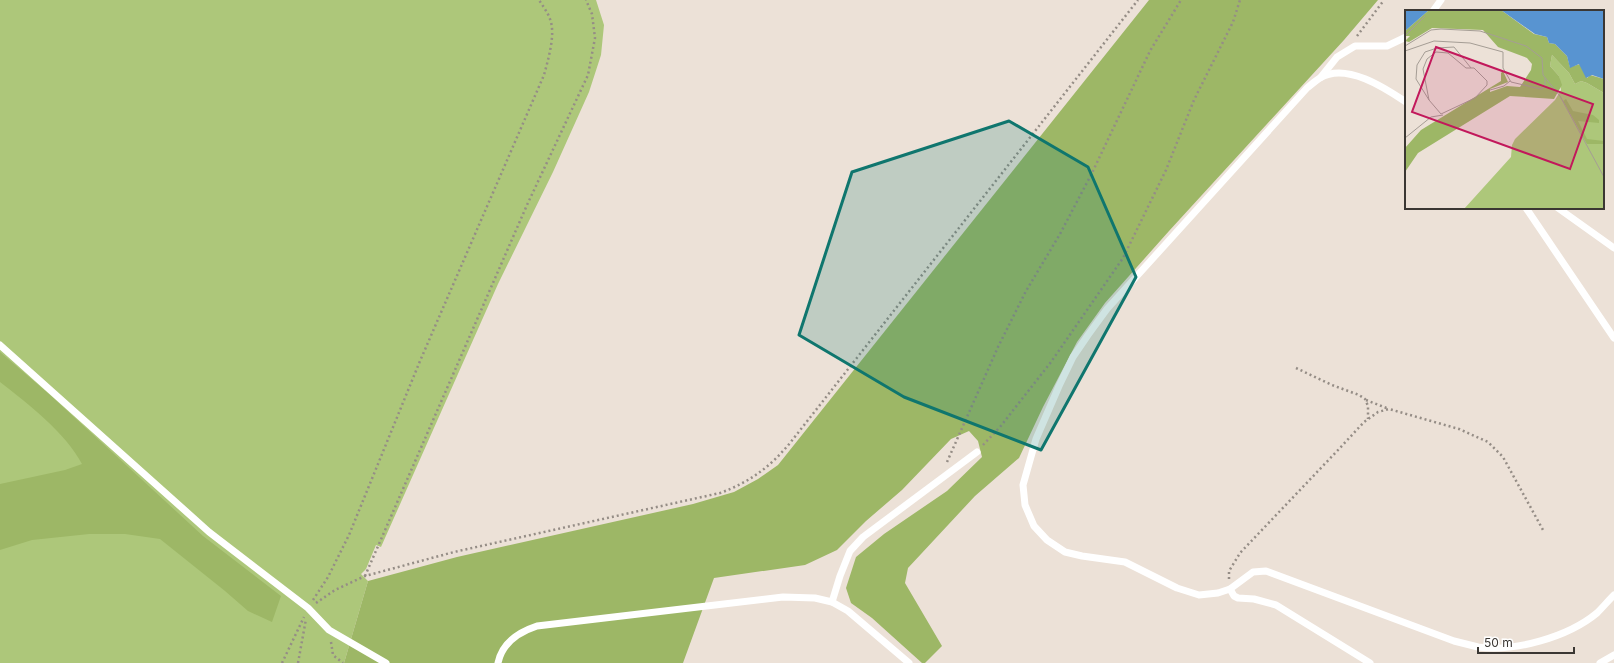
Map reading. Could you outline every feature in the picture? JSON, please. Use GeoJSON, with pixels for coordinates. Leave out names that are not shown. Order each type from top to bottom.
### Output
{"type":"FeatureCollection","features":[{"type":"Feature","properties":{"kind":"lane"},"geometry":{"type":"LineString","coordinates":[[1434,10],[1441,0]]}},
{"type":"Feature","properties":{"kind":"lane"},"geometry":{"type":"LineString","coordinates":[[1405,37],[1387,46],[1355,46],[1337,57],[1320,78],[1307,88],[1113,303],[1073,357],[1059,386],[1036,439],[1023,484],[1025,504],[1034,526],[1047,540],[1065,552],[1125,562],[1177,588],[1199,595],[1218,593],[1230,589],[1253,572],[1266,571],[1454,641],[1479,647],[1517,646],[1542,641],[1569,630],[1589,618],[1614,595]]}},
{"type":"Feature","properties":{"kind":"lane"},"geometry":{"type":"LineString","coordinates":[[1320,78],[1332,74],[1345,74],[1362,78],[1384,87],[1405,101]]}},
{"type":"Feature","properties":{"kind":"lane"},"geometry":{"type":"LineString","coordinates":[[1527,209],[1614,338]]}},
{"type":"Feature","properties":{"kind":"lane"},"geometry":{"type":"LineString","coordinates":[[1559,209],[1614,248]]}},
{"type":"Feature","properties":{"kind":"lane"},"geometry":{"type":"LineString","coordinates":[[0,345],[209,532],[308,608],[329,630],[386,663]]}},
{"type":"Feature","properties":{"kind":"lane"},"geometry":{"type":"LineString","coordinates":[[832,602],[850,551],[863,537],[977,452]]}},
{"type":"Feature","properties":{"kind":"lane"},"geometry":{"type":"LineString","coordinates":[[1230,589],[1234,596],[1238,598],[1254,599],[1276,604],[1370,663]]}},
{"type":"Feature","properties":{"kind":"lane"},"geometry":{"type":"LineString","coordinates":[[498,663],[505,646],[526,630],[537,626],[783,597],[815,598],[832,602],[848,611],[909,663]]}},
{"type":"Feature","properties":{"kind":"lane"},"geometry":{"type":"LineString","coordinates":[[1600,663],[1614,655]]}},
{"type":"Feature","properties":{"kind":"path"},"geometry":{"type":"LineString","coordinates":[[282,663],[308,608],[328,577],[349,535],[420,361],[544,75],[552,36],[551,20],[540,0]]}},
{"type":"Feature","properties":{"kind":"path"},"geometry":{"type":"LineString","coordinates":[[365,576],[527,205],[588,75],[596,38],[592,14],[586,0]]}},
{"type":"Feature","properties":{"kind":"path"},"geometry":{"type":"LineString","coordinates":[[298,663],[308,608],[335,590],[365,576],[454,552],[720,493],[739,486],[775,461],[790,444],[1138,0]]}},
{"type":"Feature","properties":{"kind":"path"},"geometry":{"type":"LineString","coordinates":[[939,481],[982,382],[1026,291],[1060,234],[1092,174],[1150,51],[1181,0]]}},
{"type":"Feature","properties":{"kind":"path"},"geometry":{"type":"LineString","coordinates":[[977,452],[1000,427],[1051,362],[1123,258],[1166,170],[1194,100],[1233,22],[1240,0]]}},
{"type":"Feature","properties":{"kind":"path"},"geometry":{"type":"LineString","coordinates":[[1355,46],[1357,37],[1384,0]]}},
{"type":"Feature","properties":{"kind":"path"},"geometry":{"type":"LineString","coordinates":[[1296,368],[1332,385],[1359,395],[1365,400],[1389,409],[1459,429],[1488,442],[1503,457],[1543,530]]}},
{"type":"Feature","properties":{"kind":"path"},"geometry":{"type":"LineString","coordinates":[[1365,400],[1368,406],[1368,419]]}},
{"type":"Feature","properties":{"kind":"path"},"geometry":{"type":"LineString","coordinates":[[1230,589],[1229,571],[1240,553],[1364,422],[1378,412],[1389,409]]}},
{"type":"Feature","properties":{"kind":"path"},"geometry":{"type":"LineString","coordinates":[[329,630],[333,655],[343,663]]}},
{"type":"Feature","properties":{"kind":"highlighted area"},"geometry":{"type":"Polygon","coordinates":[[[1009,121],[1088,167],[1136,277],[1041,450],[904,397],[799,335],[852,172],[1009,121]]]}},
{"type":"Feature","properties":{"kind":"green space"},"geometry":{"type":"Polygon","coordinates":[[[0,0],[596,0],[604,25],[601,55],[589,92],[553,172],[498,284],[381,547],[376,545],[366,569],[361,574],[368,581],[344,663],[0,663],[0,0]]]}},
{"type":"Feature","properties":{"kind":"green space"},"geometry":{"type":"Polygon","coordinates":[[[1149,0],[1378,0],[1344,40],[1105,303],[1077,342],[1043,407],[1019,458],[975,496],[908,568],[905,583],[942,646],[925,663],[922,663],[872,618],[851,603],[846,588],[856,557],[884,534],[947,491],[982,457],[978,441],[969,431],[951,439],[902,490],[866,521],[837,550],[805,565],[714,578],[683,663],[344,663],[368,581],[457,557],[693,504],[734,492],[758,479],[778,465],[1149,0]]]}},
{"type":"Feature","properties":{"kind":"green space"},"geometry":{"type":"Polygon","coordinates":[[[0,352],[49,394],[203,536],[281,596],[272,622],[248,611],[160,539],[125,534],[89,534],[32,540],[0,550],[0,484],[65,470],[82,464],[66,441],[45,419],[0,382],[0,352]]]}}]}
